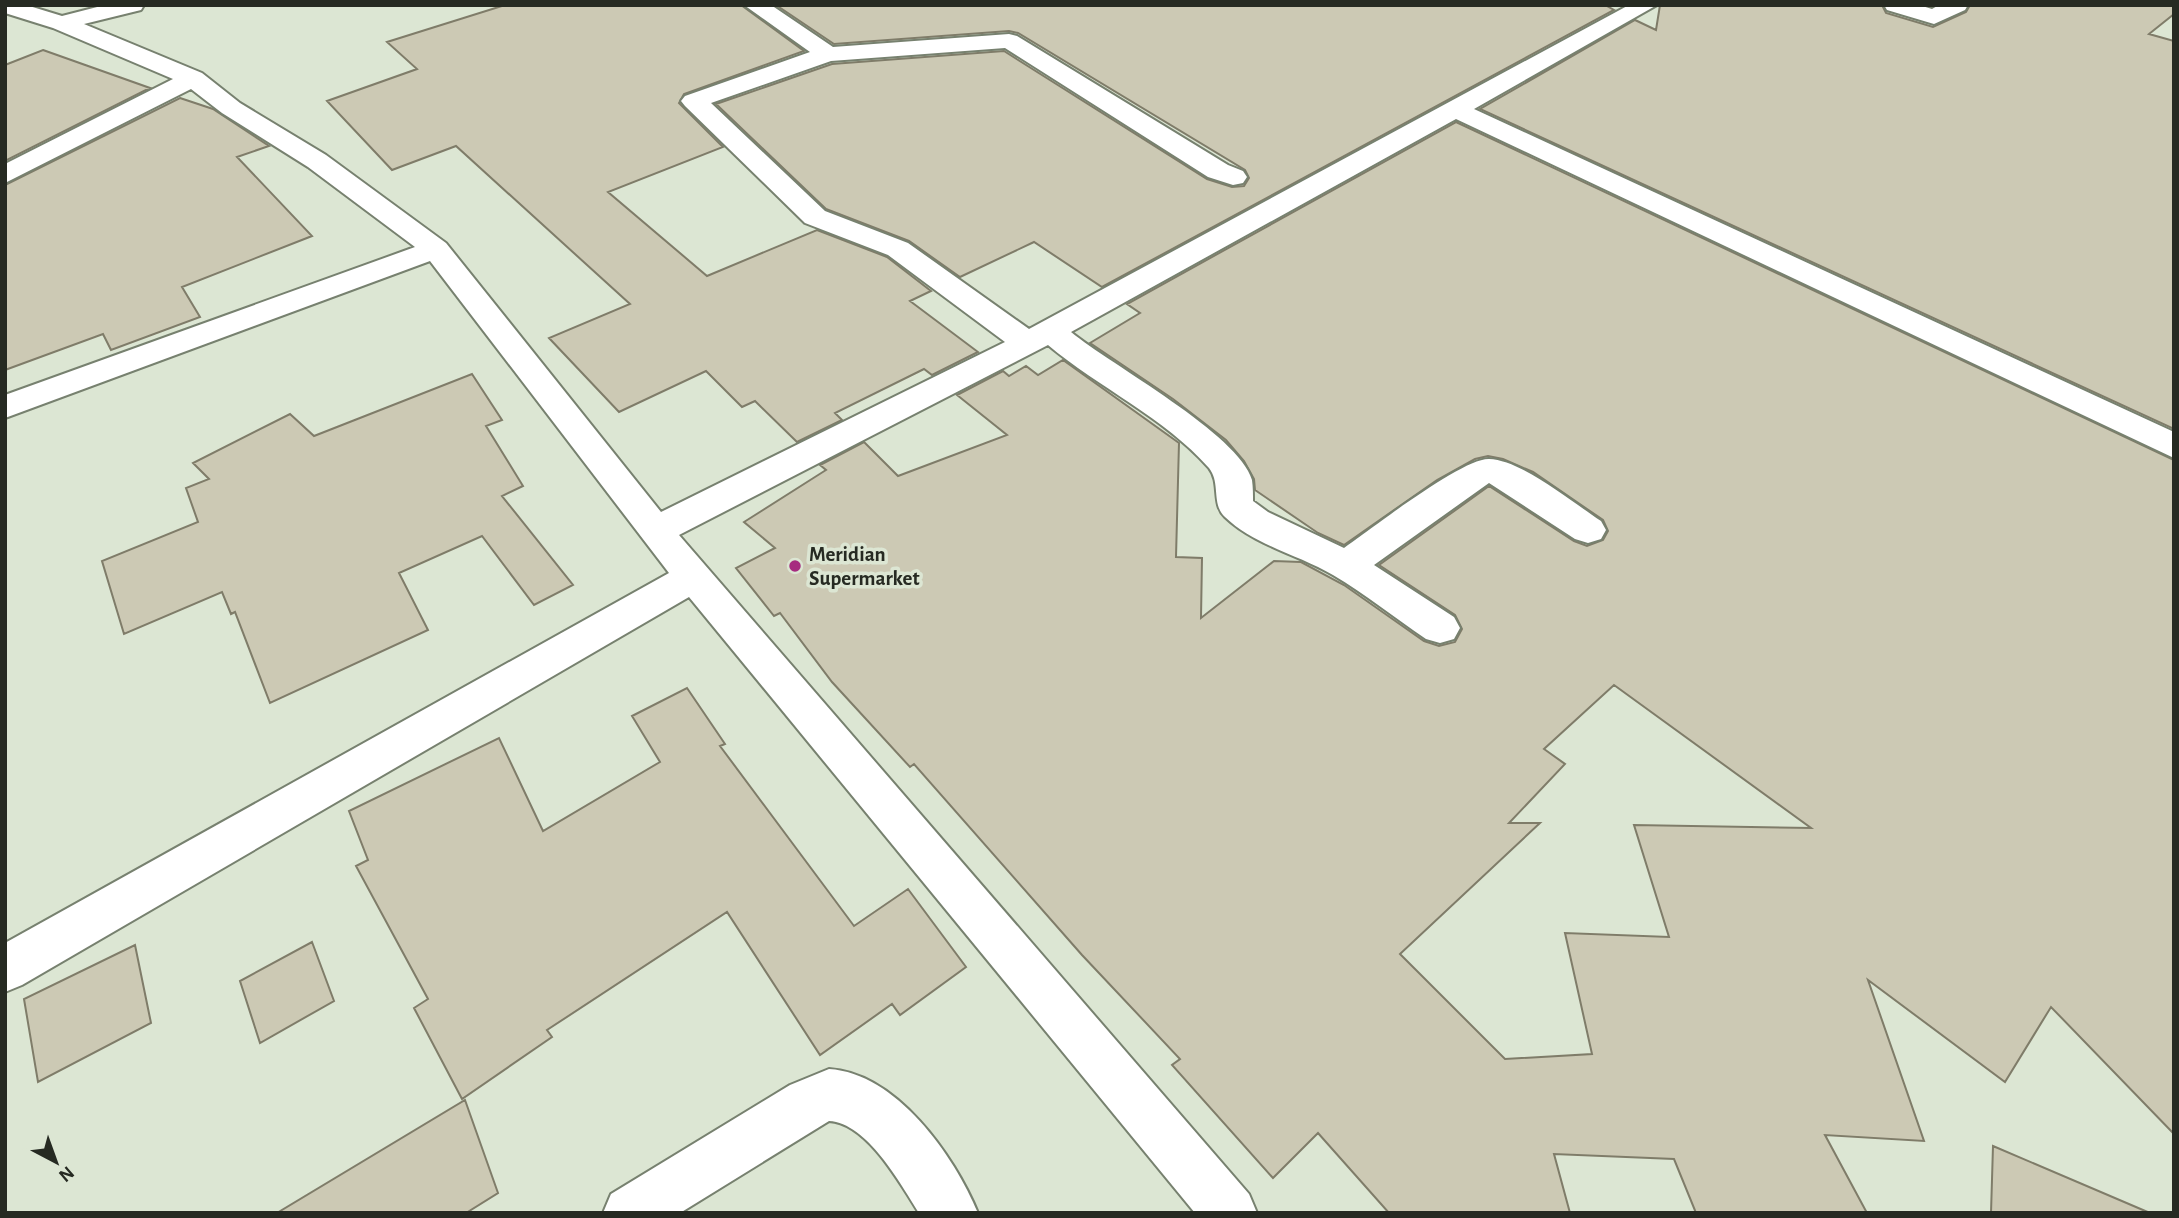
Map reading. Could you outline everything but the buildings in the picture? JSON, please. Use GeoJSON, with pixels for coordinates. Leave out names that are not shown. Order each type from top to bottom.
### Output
{"type":"FeatureCollection","features":[{"type":"Feature","properties":{"kind":"street"},"geometry":{"type":"LineString","coordinates":[[61,23],[132,5]]}},
{"type":"Feature","properties":{"kind":"street"},"geometry":{"type":"LineString","coordinates":[[755,5],[828,54]]}},
{"type":"Feature","properties":{"kind":"street"},"geometry":{"type":"LineString","coordinates":[[655,531],[1038,336],[1646,5]]}},
{"type":"Feature","properties":{"kind":"street"},"geometry":{"type":"LineString","coordinates":[[1895,5],[1934,17],[1957,5]]}},
{"type":"Feature","properties":{"kind":"street"},"geometry":{"type":"LineString","coordinates":[[10,10],[61,23],[193,78],[230,108],[317,161],[436,249],[655,531],[1230,1213]]}},
{"type":"Feature","properties":{"kind":"street"},"geometry":{"type":"LineString","coordinates":[[1233,177],[1218,171],[1009,40],[828,54],[694,101],[815,217],[898,249],[1038,336],[1083,358],[1171,416],[1221,460],[1234,479],[1236,506],[1245,514],[1346,565],[1440,628]]}},
{"type":"Feature","properties":{"kind":"street"},"geometry":{"type":"LineString","coordinates":[[5,175],[193,78]]}},
{"type":"Feature","properties":{"kind":"street"},"geometry":{"type":"LineString","coordinates":[[1454,109],[2174,446]]}},
{"type":"Feature","properties":{"kind":"street"},"geometry":{"type":"LineString","coordinates":[[5,407],[436,249]]}},
{"type":"Feature","properties":{"kind":"street"},"geometry":{"type":"LineString","coordinates":[[1346,565],[1474,476],[1488,471],[1503,475],[1588,530]]}},
{"type":"Feature","properties":{"kind":"street"},"geometry":{"type":"LineString","coordinates":[[5,969],[693,577]]}},
{"type":"Feature","properties":{"kind":"street"},"geometry":{"type":"LineString","coordinates":[[630,1213],[808,1103],[831,1094],[860,1101],[900,1138],[951,1213]]}},
{"type":"Feature","properties":{"kind":"place","name":"Meridian Supermarket"},"geometry":{"type":"Point","coordinates":[795,566]}}]}
